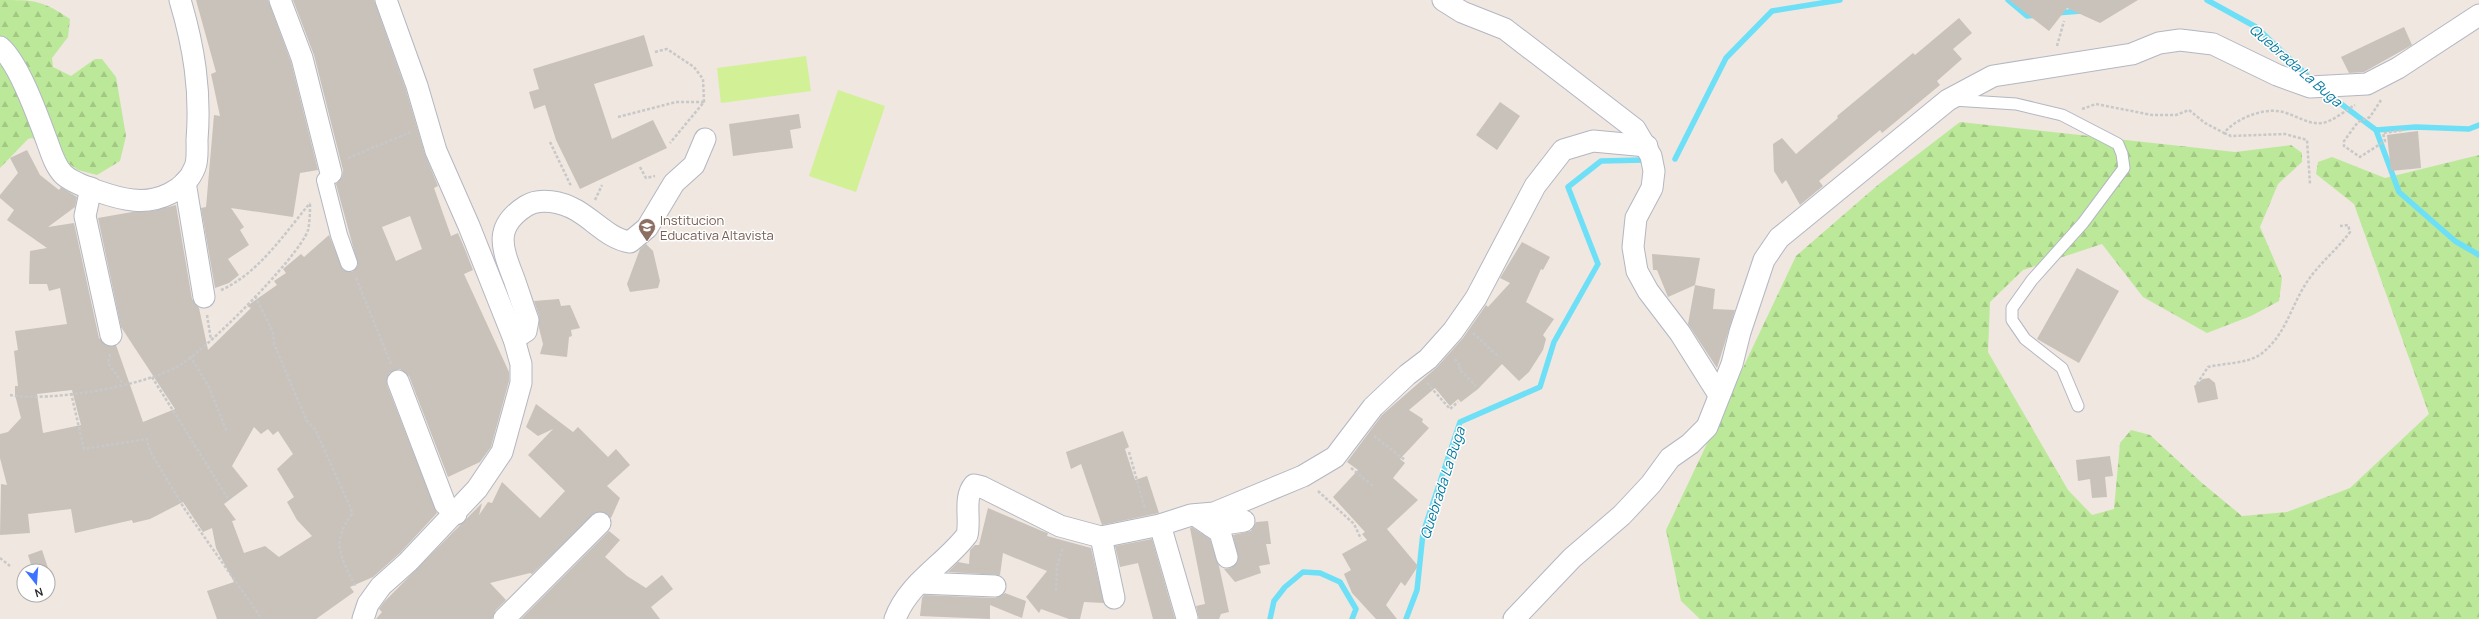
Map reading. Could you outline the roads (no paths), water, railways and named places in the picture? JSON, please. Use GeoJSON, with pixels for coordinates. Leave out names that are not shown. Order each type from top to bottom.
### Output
{"type":"FeatureCollection","features":[{"type":"Feature","properties":{"kind":"street"},"geometry":{"type":"LineString","coordinates":[[0,47],[18,74],[54,159],[63,174],[118,199],[136,201],[171,196],[185,182],[196,167],[199,85],[190,34],[180,0]]}},
{"type":"Feature","properties":{"kind":"street"},"geometry":{"type":"LineString","coordinates":[[280,0],[302,58],[328,176],[339,235],[349,263]]}},
{"type":"Feature","properties":{"kind":"street"},"geometry":{"type":"LineString","coordinates":[[365,614],[381,586],[408,562],[456,514],[477,490],[502,452],[521,383],[521,364],[514,339],[469,226],[436,151],[386,0]]}},
{"type":"Feature","properties":{"kind":"street"},"geometry":{"type":"LineString","coordinates":[[1443,0],[1462,12],[1505,29],[1635,129],[1647,146],[1654,171],[1652,188],[1636,218],[1633,247],[1637,271],[1648,291],[1680,333],[1719,395]]}},
{"type":"Feature","properties":{"kind":"street"},"geometry":{"type":"LineString","coordinates":[[1514,619],[1572,558],[1622,515],[1651,484],[1670,458],[1690,444],[1707,427],[1732,364],[1740,332],[1764,260],[1779,238],[1948,100],[1993,76],[2132,54],[2159,43],[2180,40],[2213,44],[2278,75],[2310,87],[2367,84],[2390,72],[2479,15]]}},
{"type":"Feature","properties":{"kind":"street"},"geometry":{"type":"LineString","coordinates":[[514,339],[526,331],[528,320],[503,248],[504,232],[511,217],[530,204],[554,202],[576,210],[614,237],[630,242],[647,228],[674,184],[694,165],[705,139]]}},
{"type":"Feature","properties":{"kind":"street"},"geometry":{"type":"LineString","coordinates":[[1203,521],[1214,514],[1303,476],[1336,456],[1373,407],[1428,359],[1460,321],[1476,298],[1535,186],[1563,150],[1593,141],[1647,146]]}},
{"type":"Feature","properties":{"kind":"street"},"geometry":{"type":"LineString","coordinates":[[185,182],[204,297]]}},
{"type":"Feature","properties":{"kind":"street"},"geometry":{"type":"LineString","coordinates":[[91,188],[85,216],[111,334]]}},
{"type":"Feature","properties":{"kind":"street"},"geometry":{"type":"LineString","coordinates":[[398,381],[445,504],[456,514]]}},
{"type":"Feature","properties":{"kind":"street"},"geometry":{"type":"LineString","coordinates":[[896,619],[899,609],[919,583],[967,535],[970,526],[968,496],[974,485],[982,487],[1060,526],[1101,537],[1154,526],[1203,521],[1244,521]]}},
{"type":"Feature","properties":{"kind":"street"},"geometry":{"type":"LineString","coordinates":[[1203,521],[1220,532],[1227,557]]}},
{"type":"Feature","properties":{"kind":"street"},"geometry":{"type":"LineString","coordinates":[[504,619],[600,524]]}},
{"type":"Feature","properties":{"kind":"street"},"geometry":{"type":"LineString","coordinates":[[1154,526],[1187,618]]}},
{"type":"Feature","properties":{"kind":"street"},"geometry":{"type":"LineString","coordinates":[[1101,537],[1114,598]]}},
{"type":"Feature","properties":{"kind":"street"},"geometry":{"type":"LineString","coordinates":[[919,583],[995,586]]}},
{"type":"Feature","properties":{"kind":"lane"},"geometry":{"type":"LineString","coordinates":[[1948,100],[2016,104],[2062,115],[2118,144],[2122,154],[2124,168],[2083,223],[2032,280],[2012,308],[2012,320],[2025,340],[2062,368],[2078,406]]}},
{"type":"Feature","properties":{"kind":"waterway","name":"Quebrada La Buga"},"geometry":{"type":"LineString","coordinates":[[1675,159],[1726,58],[1772,11],[1840,0]]}},
{"type":"Feature","properties":{"kind":"waterway","name":"Quebrada La Buga"},"geometry":{"type":"LineString","coordinates":[[2008,0],[2027,16],[2035,15]]}},
{"type":"Feature","properties":{"kind":"waterway","name":"Quebrada La Buga"},"geometry":{"type":"LineString","coordinates":[[2207,0],[2256,27],[2310,78]]}},
{"type":"Feature","properties":{"kind":"waterway","name":"Quebrada La Buga"},"geometry":{"type":"LineString","coordinates":[[2056,13],[2081,11]]}},
{"type":"Feature","properties":{"kind":"waterway","name":"Quebrada La Buga"},"geometry":{"type":"LineString","coordinates":[[2325,92],[2376,130],[2416,127],[2469,129],[2479,125]]}},
{"type":"Feature","properties":{"kind":"waterway"},"geometry":{"type":"LineString","coordinates":[[2376,130],[2399,192],[2455,241],[2479,255]]}},
{"type":"Feature","properties":{"kind":"waterway","name":"Quebrada La Buga"},"geometry":{"type":"LineString","coordinates":[[1406,619],[1417,590],[1423,533],[1460,422],[1540,387],[1554,342],[1598,264],[1568,187],[1601,161],[1644,160]]}},
{"type":"Feature","properties":{"kind":"waterway","name":"Quebrada La Buga"},"geometry":{"type":"LineString","coordinates":[[1270,619],[1274,601],[1285,587],[1303,572],[1320,573],[1340,582],[1356,609],[1352,619]]}},
{"type":"Feature","properties":{"kind":"place","name":"Institucion Educativa Altavista"},"geometry":{"type":"Point","coordinates":[647,242]}}]}
